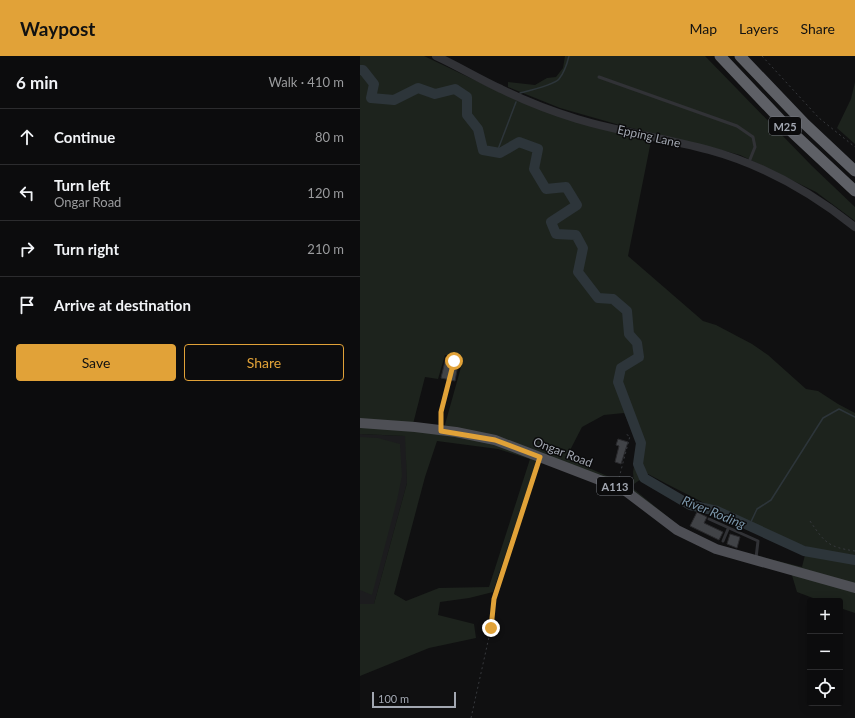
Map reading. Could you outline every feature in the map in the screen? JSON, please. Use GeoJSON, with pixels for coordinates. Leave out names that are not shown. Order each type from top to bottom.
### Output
{"type":"FeatureCollection","features":[{"type":"Feature","properties":{"kind":"highway","name":"M25"},"geometry":{"type":"LineString","coordinates":[[720,56],[788,128],[855,191]]}},
{"type":"Feature","properties":{"kind":"highway","name":"M25"},"geometry":{"type":"LineString","coordinates":[[740,56],[805,124],[855,171]]}},
{"type":"Feature","properties":{"kind":"main road","name":"Ongar Road"},"geometry":{"type":"LineString","coordinates":[[360,423],[441,431],[495,440],[623,489],[677,530],[716,549],[855,588]]}},
{"type":"Feature","properties":{"kind":"street","name":"Epping Lane"},"geometry":{"type":"LineString","coordinates":[[436,56],[500,89],[561,114],[593,124],[710,150],[749,163],[798,187],[825,204],[855,227]]}},
{"type":"Feature","properties":{"kind":"lane"},"geometry":{"type":"LineString","coordinates":[[599,77],[737,126],[753,137],[755,147],[749,163]]}},
{"type":"Feature","properties":{"kind":"lane"},"geometry":{"type":"LineString","coordinates":[[709,519],[758,542],[756,560]]}},
{"type":"Feature","properties":{"kind":"lane"},"geometry":{"type":"LineString","coordinates":[[723,541],[728,529]]}},
{"type":"Feature","properties":{"kind":"path"},"geometry":{"type":"LineString","coordinates":[[762,56],[819,118],[855,147]]}},
{"type":"Feature","properties":{"kind":"path"},"geometry":{"type":"LineString","coordinates":[[441,431],[441,412],[454,361]]}},
{"type":"Feature","properties":{"kind":"path"},"geometry":{"type":"LineString","coordinates":[[617,487],[630,436],[624,434]]}},
{"type":"Feature","properties":{"kind":"path"},"geometry":{"type":"LineString","coordinates":[[471,718],[491,628],[494,599],[540,457]]}},
{"type":"Feature","properties":{"kind":"path"},"geometry":{"type":"LineString","coordinates":[[810,521],[826,542],[836,547],[855,551]]}},
{"type":"Feature","properties":{"kind":"shaded area"},"geometry":{"type":"Polygon","coordinates":[[[360,56],[424,56],[504,94],[651,141],[628,256],[703,321],[716,325],[752,344],[768,355],[806,389],[818,391],[855,413],[855,613],[843,609],[843,598],[813,598],[797,592],[791,572],[716,551],[622,492],[537,459],[493,592],[469,598],[440,602],[438,615],[474,624],[476,638],[429,648],[360,676],[360,604],[374,604],[407,483],[405,436],[360,434],[360,56]],[[445,355],[438,379],[425,377],[413,424],[444,428],[463,360],[445,355]],[[624,413],[604,415],[582,427],[566,458],[630,486],[679,526],[718,546],[802,567],[807,547],[746,523],[648,474],[634,484],[633,472],[638,443],[624,413]],[[437,441],[425,477],[394,594],[406,601],[439,588],[489,587],[530,459],[498,449],[437,441]]]}},
{"type":"Feature","properties":{"kind":"shaded area"},"geometry":{"type":"Polygon","coordinates":[[[565,56],[705,56],[812,166],[855,207],[855,221],[816,192],[740,155],[623,126],[560,108],[508,87],[508,82],[535,85],[547,78],[556,77],[563,68],[565,56]]]}},
{"type":"Feature","properties":{"kind":"shaded area"},"geometry":{"type":"Polygon","coordinates":[[[855,82],[855,144],[837,128],[851,99],[855,82]]]}},
{"type":"Feature","properties":{"kind":"shaded area"},"geometry":{"type":"Polygon","coordinates":[[[360,434],[406,436],[407,483],[374,604],[360,605],[360,434]]]}},
{"type":"Feature","properties":{"kind":"shaded area"},"geometry":{"type":"Polygon","coordinates":[[[360,437],[378,438],[400,444],[402,476],[372,595],[360,590],[360,437]]]}},
{"type":"Feature","properties":{"kind":"building"},"geometry":{"type":"Polygon","coordinates":[[[446,357],[454,359],[451,369],[457,370],[455,381],[441,378],[446,357]]]}},
{"type":"Feature","properties":{"kind":"building"},"geometry":{"type":"Polygon","coordinates":[[[618,439],[628,442],[621,464],[615,462],[619,446],[616,445],[618,439]]]}},
{"type":"Feature","properties":{"kind":"building"},"geometry":{"type":"Polygon","coordinates":[[[697,512],[707,517],[704,523],[723,532],[719,540],[690,526],[697,512]]]}},
{"type":"Feature","properties":{"kind":"building"},"geometry":{"type":"Polygon","coordinates":[[[730,534],[740,537],[737,548],[727,544],[730,534]]]}},
{"type":"Feature","properties":{"kind":"waterway"},"geometry":{"type":"LineString","coordinates":[[520,93],[541,88],[559,79],[564,71],[569,56]]}},
{"type":"Feature","properties":{"kind":"waterway","name":"River Roding"},"geometry":{"type":"LineString","coordinates":[[360,70],[363,70],[374,84],[371,98],[394,100],[418,88],[435,94],[455,89],[467,97],[467,115],[478,129],[483,150],[500,153],[519,142],[538,149],[534,169],[546,189],[566,187],[577,205],[551,222],[556,234],[576,235],[583,248],[578,272],[598,298],[613,299],[627,311],[629,334],[637,343],[639,357],[621,368],[618,382],[641,443],[638,464],[644,478],[690,505],[717,511],[804,551],[855,560]]}},
{"type":"Feature","properties":{"kind":"waterway"},"geometry":{"type":"LineString","coordinates":[[497,152],[516,102]]}},
{"type":"Feature","properties":{"kind":"waterway"},"geometry":{"type":"LineString","coordinates":[[749,526],[757,509],[771,500],[823,418],[839,409],[855,417]]}},
{"type":"Feature","properties":{"kind":"route"},"geometry":{"type":"LineString","coordinates":[[454,361],[442,406],[441,431],[456,432],[495,440],[540,457],[494,599],[491,628]]}}]}
